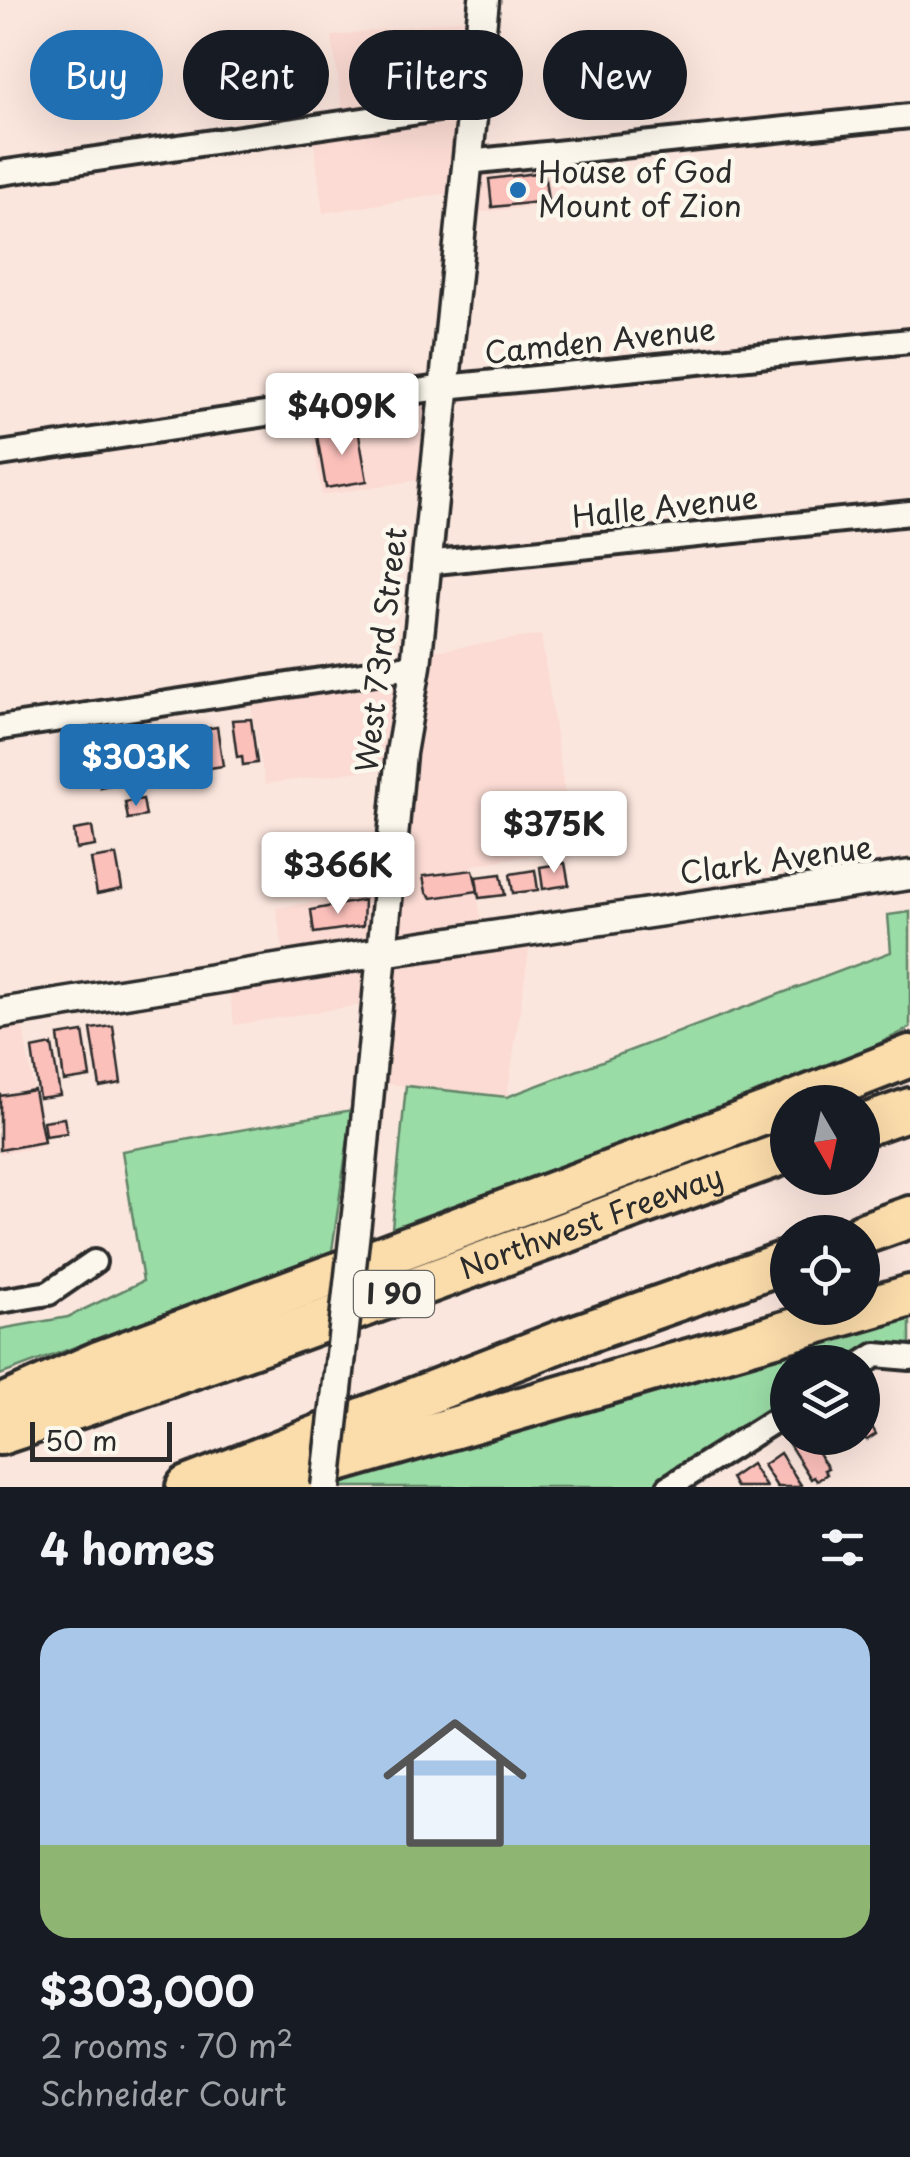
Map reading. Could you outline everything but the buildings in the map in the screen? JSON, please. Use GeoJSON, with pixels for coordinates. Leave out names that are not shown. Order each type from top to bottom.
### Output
{"type":"FeatureCollection","features":[{"type":"Feature","properties":{"kind":"highway"},"geometry":{"type":"LineString","coordinates":[[838,1085],[910,1056]]}},
{"type":"Feature","properties":{"kind":"highway"},"geometry":{"type":"LineString","coordinates":[[880,1120],[910,1109]]}},
{"type":"Feature","properties":{"kind":"highway"},"geometry":{"type":"LineString","coordinates":[[0,1406],[99,1362],[770,1111]]}},
{"type":"Feature","properties":{"kind":"highway","name":"Northwest Freeway"},"geometry":{"type":"LineString","coordinates":[[0,1434],[205,1366],[500,1254],[770,1158]]}},
{"type":"Feature","properties":{"kind":"highway"},"geometry":{"type":"LineString","coordinates":[[880,1228],[910,1217]]}},
{"type":"Feature","properties":{"kind":"highway"},"geometry":{"type":"LineString","coordinates":[[186,1487],[567,1339],[770,1267]]}},
{"type":"Feature","properties":{"kind":"highway"},"geometry":{"type":"LineString","coordinates":[[248,1487],[910,1296]]}},
{"type":"Feature","properties":{"kind":"street","name":"West 73rd Street"},"geometry":{"type":"LineString","coordinates":[[481,30],[484,0]]}},
{"type":"Feature","properties":{"kind":"street"},"geometry":{"type":"LineString","coordinates":[[468,162],[910,116]]}},
{"type":"Feature","properties":{"kind":"street"},"geometry":{"type":"LineString","coordinates":[[0,172],[362,120]]}},
{"type":"Feature","properties":{"kind":"street","name":"West 73rd Street"},"geometry":{"type":"LineString","coordinates":[[326,1487],[359,1196],[401,753],[416,666],[472,120]]}},
{"type":"Feature","properties":{"kind":"street","name":"Camden Avenue"},"geometry":{"type":"LineString","coordinates":[[0,454],[444,387],[910,340]]}},
{"type":"Feature","properties":{"kind":"street","name":"Halle Avenue"},"geometry":{"type":"LineString","coordinates":[[426,563],[910,513]]}},
{"type":"Feature","properties":{"kind":"street"},"geometry":{"type":"LineString","coordinates":[[0,728],[416,666]]}},
{"type":"Feature","properties":{"kind":"street","name":"Clark Avenue"},"geometry":{"type":"LineString","coordinates":[[0,1013],[382,952],[910,875]]}},
{"type":"Feature","properties":{"kind":"street"},"geometry":{"type":"LineString","coordinates":[[0,1301],[50,1293],[94,1262]]}},
{"type":"Feature","properties":{"kind":"street"},"geometry":{"type":"LineString","coordinates":[[880,1355],[910,1358]]}},
{"type":"Feature","properties":{"kind":"street"},"geometry":{"type":"LineString","coordinates":[[670,1487],[770,1423]]}},
{"type":"Feature","properties":{"kind":"shaded area"},"geometry":{"type":"Polygon","coordinates":[[[472,18],[471,30],[379,30],[472,18]]]}},
{"type":"Feature","properties":{"kind":"shaded area"},"geometry":{"type":"Polygon","coordinates":[[[349,34],[349,120],[460,120],[456,156],[559,146],[567,203],[447,216],[450,193],[323,213],[313,136],[345,130],[332,36],[349,34]]]}},
{"type":"Feature","properties":{"kind":"shaded area"},"geometry":{"type":"Polygon","coordinates":[[[429,397],[420,480],[322,495],[309,413],[429,397]]]}},
{"type":"Feature","properties":{"kind":"shaded area"},"geometry":{"type":"Polygon","coordinates":[[[541,635],[573,848],[473,865],[485,949],[530,943],[507,1097],[362,1081],[367,1004],[234,1025],[229,987],[288,978],[276,908],[374,892],[390,767],[265,784],[246,679],[541,635]]]}},
{"type":"Feature","properties":{"kind":"shaded area"},"geometry":{"type":"Polygon","coordinates":[[[22,1023],[44,1146],[0,1154],[0,1027],[22,1023]]]}},
{"type":"Feature","properties":{"kind":"green space"},"geometry":{"type":"Polygon","coordinates":[[[910,912],[910,1028],[837,1064],[770,1085],[770,1089],[392,1228],[406,1086],[507,1097],[891,952],[888,915],[910,912]]]}},
{"type":"Feature","properties":{"kind":"green space"},"geometry":{"type":"Polygon","coordinates":[[[352,1110],[332,1251],[0,1375],[0,1329],[68,1317],[143,1281],[122,1151],[352,1110]]]}},
{"type":"Feature","properties":{"kind":"green space"},"geometry":{"type":"Polygon","coordinates":[[[910,1296],[910,1358],[880,1360],[880,1345],[770,1345],[770,1423],[669,1487],[248,1487],[809,1325],[880,1325],[880,1305],[910,1296]]]}},
{"type":"Feature","properties":{"kind":"place","name":"House of God Mount of Zion"},"geometry":{"type":"Point","coordinates":[518,190]}}]}
